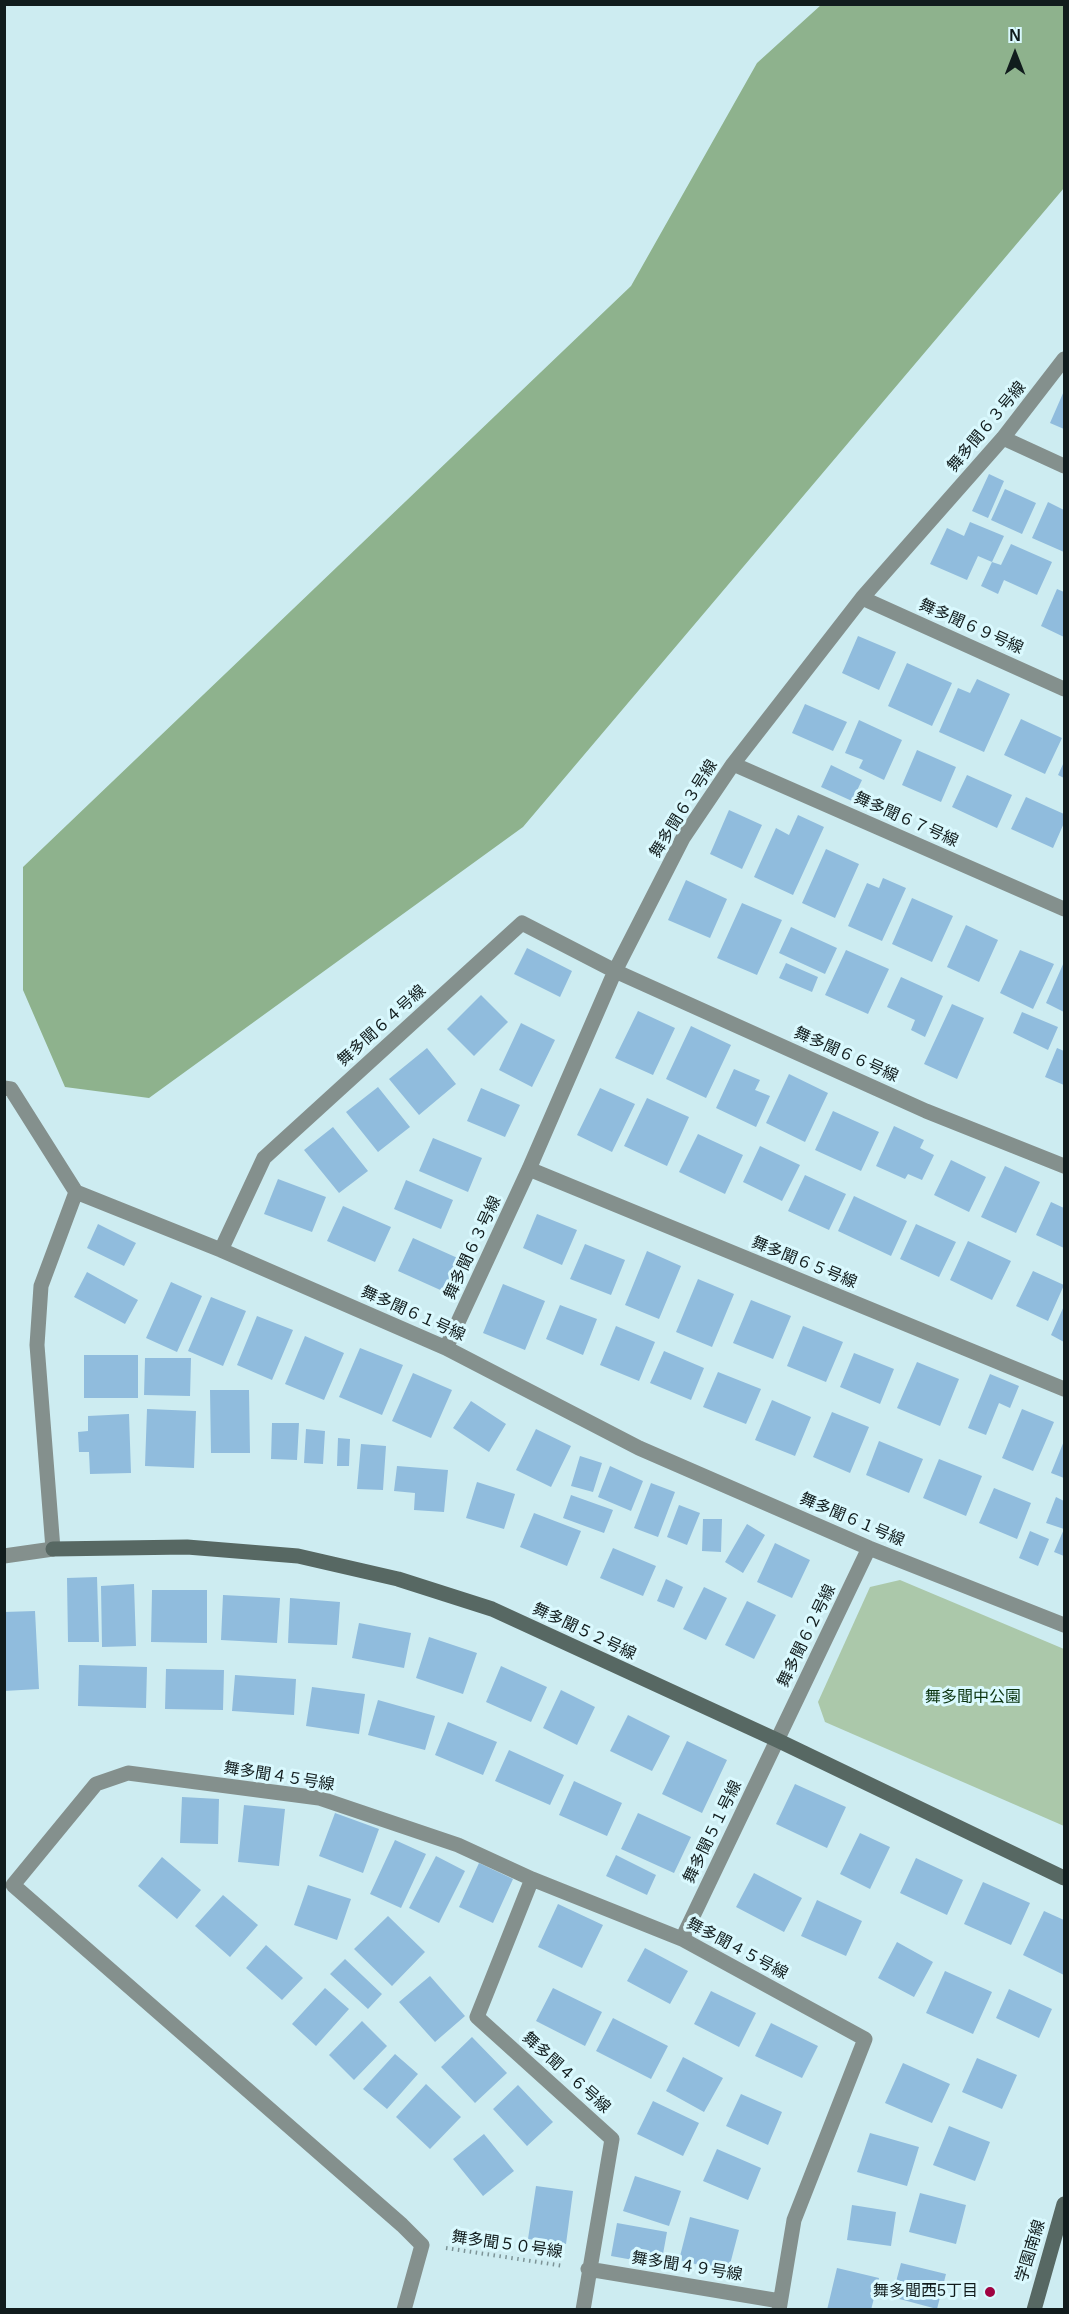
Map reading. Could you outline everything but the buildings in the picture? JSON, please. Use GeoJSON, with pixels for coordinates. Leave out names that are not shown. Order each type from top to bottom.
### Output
{"type":"FeatureCollection","features":[{"type":"Feature","properties":{"kind":"street","name":"舞多聞６３号線"},"geometry":{"type":"LineString","coordinates":[[446,1348],[529,1169],[615,970],[684,838],[734,764],[862,598],[1003,438],[1065,359]]}},
{"type":"Feature","properties":{"kind":"street"},"geometry":{"type":"LineString","coordinates":[[1003,438],[1065,466]]}},
{"type":"Feature","properties":{"kind":"street","name":"舞多聞６９号線"},"geometry":{"type":"LineString","coordinates":[[862,598],[1065,689]]}},
{"type":"Feature","properties":{"kind":"street","name":"舞多聞６７号線"},"geometry":{"type":"LineString","coordinates":[[734,764],[1065,909]]}},
{"type":"Feature","properties":{"kind":"street","name":"舞多聞６４号線"},"geometry":{"type":"LineString","coordinates":[[221,1250],[264,1158],[522,923],[615,970]]}},
{"type":"Feature","properties":{"kind":"street","name":"舞多聞６６号線"},"geometry":{"type":"LineString","coordinates":[[615,970],[926,1111],[1065,1166]]}},
{"type":"Feature","properties":{"kind":"street"},"geometry":{"type":"LineString","coordinates":[[4,1088],[11,1089],[76,1192],[41,1286],[37,1345],[53,1549],[4,1556]]}},
{"type":"Feature","properties":{"kind":"street","name":"舞多聞６５号線"},"geometry":{"type":"LineString","coordinates":[[529,1169],[1065,1389]]}},
{"type":"Feature","properties":{"kind":"street","name":"舞多聞６１号線"},"geometry":{"type":"LineString","coordinates":[[76,1192],[221,1250],[446,1348],[639,1448],[869,1548],[1065,1625]]}},
{"type":"Feature","properties":{"kind":"street","name":"舞多聞５２号線"},"geometry":{"type":"LineString","coordinates":[[53,1549],[187,1547],[298,1556],[398,1579],[492,1609],[777,1740],[1065,1878]]}},
{"type":"Feature","properties":{"kind":"street","name":"舞多聞６２号線"},"geometry":{"type":"LineString","coordinates":[[777,1740],[869,1548]]}},
{"type":"Feature","properties":{"kind":"street","name":"舞多聞５１号線"},"geometry":{"type":"LineString","coordinates":[[682,1939],[777,1740]]}},
{"type":"Feature","properties":{"kind":"street","name":"舞多聞４５号線"},"geometry":{"type":"LineString","coordinates":[[422,2245],[394,2217],[13,1885],[96,1784],[128,1773],[319,1798],[459,1845],[532,1880],[682,1939],[865,2039],[794,2220],[780,2305]]}},
{"type":"Feature","properties":{"kind":"street","name":"舞多聞４６号線"},"geometry":{"type":"LineString","coordinates":[[532,1880],[477,2017],[612,2139],[588,2269],[583,2310]]}},
{"type":"Feature","properties":{"kind":"street","name":"学園南線"},"geometry":{"type":"LineString","coordinates":[[1034,2310],[1065,2204]]}},
{"type":"Feature","properties":{"kind":"street"},"geometry":{"type":"LineString","coordinates":[[404,2310],[422,2245]]}},
{"type":"Feature","properties":{"kind":"street","name":"舞多聞４９号線"},"geometry":{"type":"LineString","coordinates":[[588,2269],[780,2305]]}},
{"type":"Feature","properties":{"kind":"path","name":"舞多聞５０号線"},"geometry":{"type":"LineString","coordinates":[[422,2245],[588,2269]]}},
{"type":"Feature","properties":{"kind":"green space"},"geometry":{"type":"Polygon","coordinates":[[[821,5],[1064,5],[1064,188],[523,827],[149,1098],[65,1087],[23,990],[23,867],[631,286],[757,63],[821,5]]]}},
{"type":"Feature","properties":{"kind":"green space","name":"舞多聞中公園"},"geometry":{"type":"Polygon","coordinates":[[[900,1580],[1064,1649],[1064,1826],[825,1722],[818,1702],[870,1587],[900,1580]]]}},
{"type":"Feature","properties":{"kind":"place","name":"舞多聞西5丁目"},"geometry":{"type":"Point","coordinates":[990,2292]}}]}
